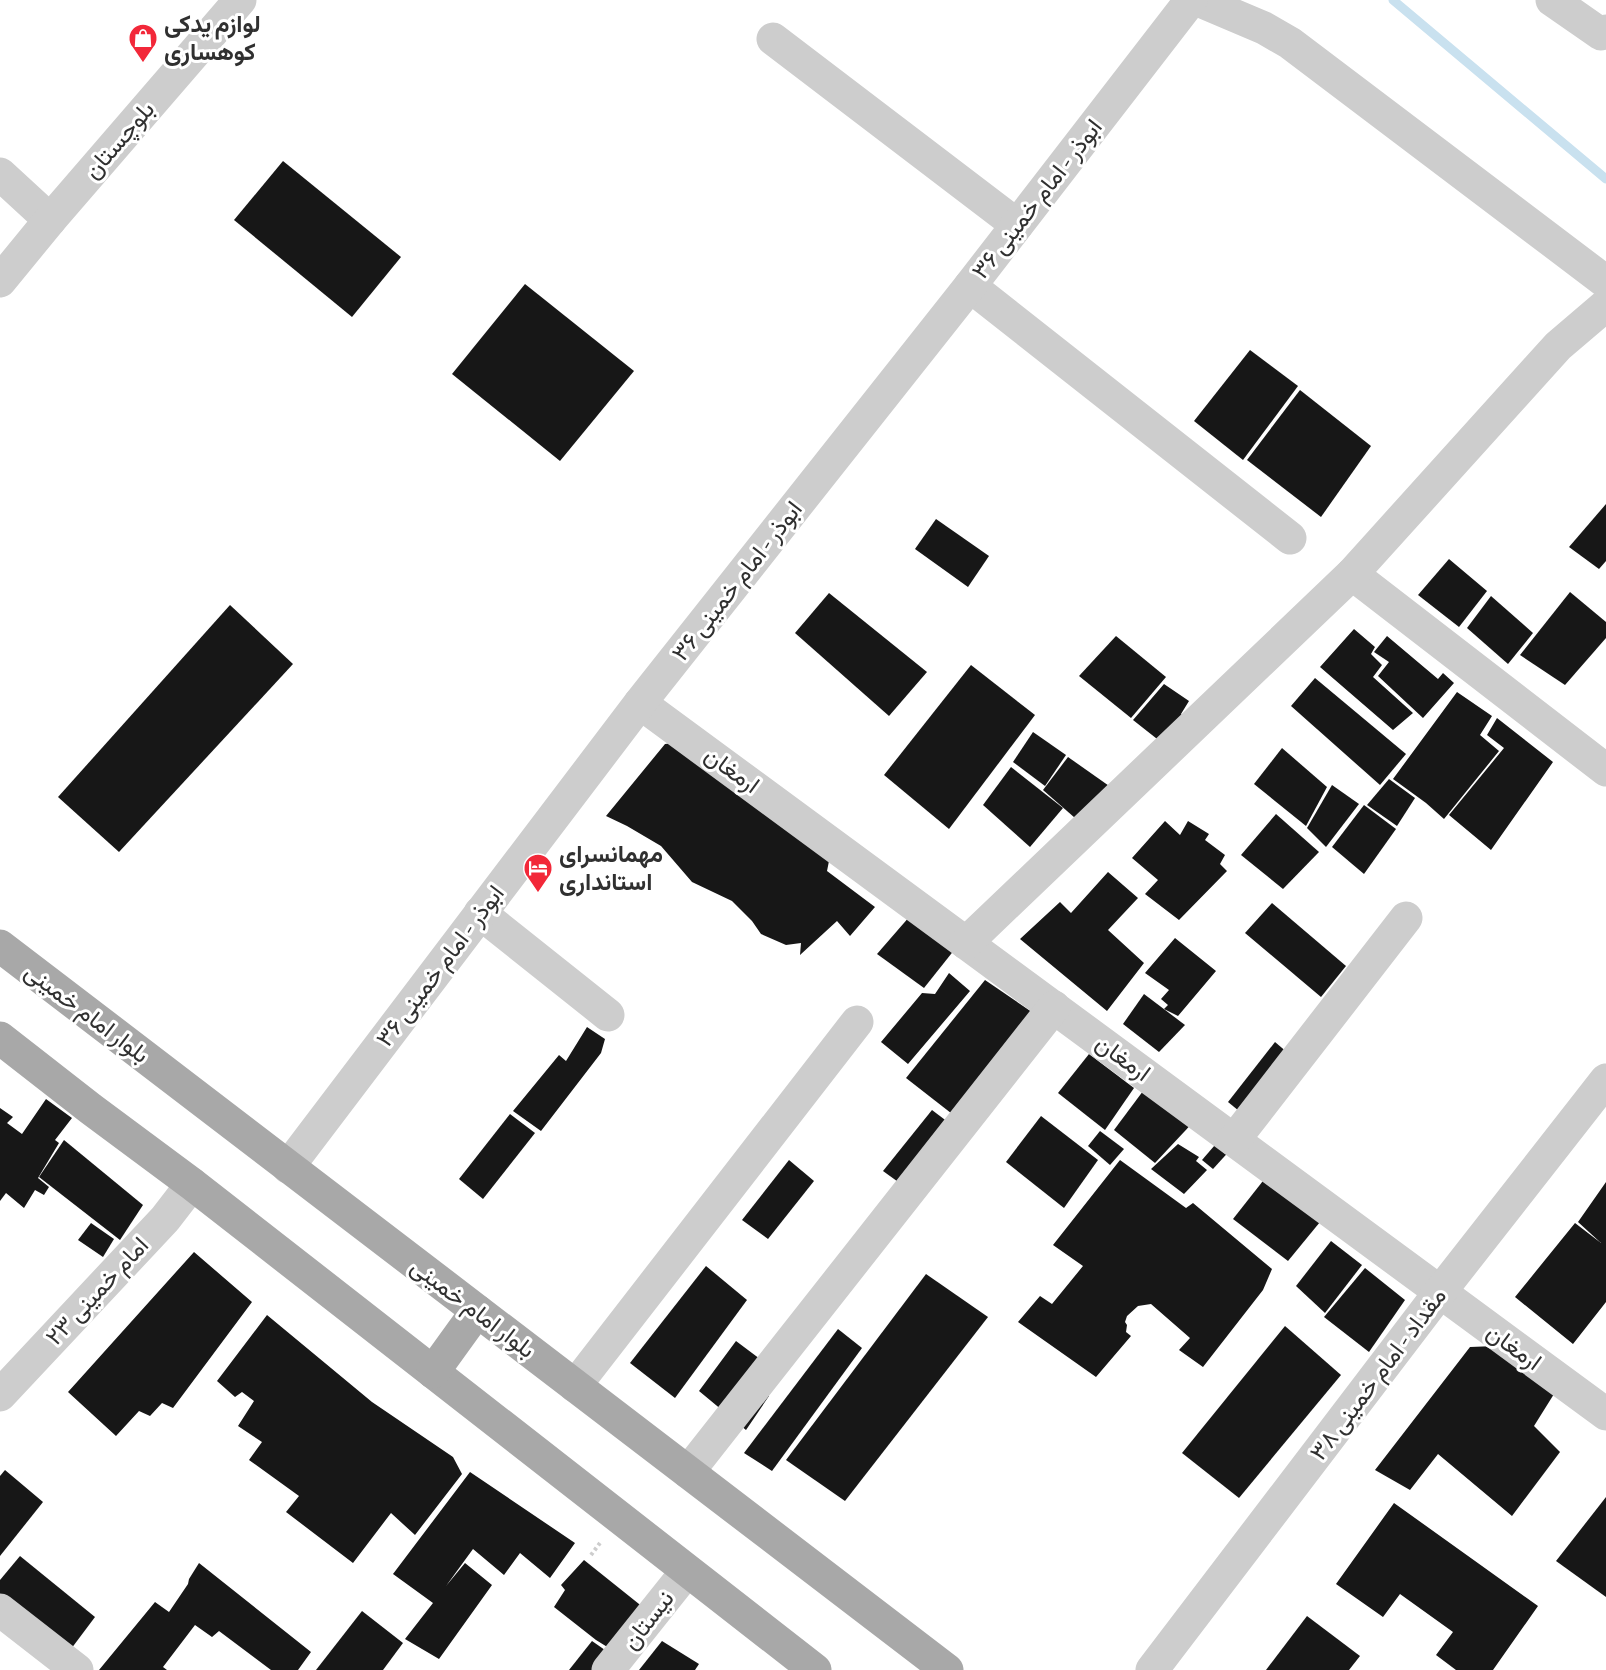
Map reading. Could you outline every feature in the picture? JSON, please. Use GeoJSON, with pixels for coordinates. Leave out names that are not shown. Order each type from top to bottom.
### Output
{"type":"FeatureCollection","features":[{"type":"Feature","properties":{"kind":"main road","name":"بلوار امام خمینی"},"geometry":{"type":"LineString","coordinates":[[0,946],[947,1670]]}},
{"type":"Feature","properties":{"kind":"main road"},"geometry":{"type":"LineString","coordinates":[[0,1038],[192,1184],[815,1670]]}},
{"type":"Feature","properties":{"kind":"main road"},"geometry":{"type":"LineString","coordinates":[[433,1372],[477,1311]]}},
{"type":"Feature","properties":{"kind":"street","name":"بلوچستان"},"geometry":{"type":"LineString","coordinates":[[0,281],[240,0]]}},
{"type":"Feature","properties":{"kind":"street","name":"ابوذر - امام خمینی ۳۶"},"geometry":{"type":"LineString","coordinates":[[288,1167],[640,703],[970,286],[1191,0]]}},
{"type":"Feature","properties":{"kind":"street"},"geometry":{"type":"LineString","coordinates":[[1198,0],[1264,28],[1290,43],[1606,282]]}},
{"type":"Feature","properties":{"kind":"street"},"geometry":{"type":"LineString","coordinates":[[1552,0],[1601,34],[1606,31]]}},
{"type":"Feature","properties":{"kind":"street"},"geometry":{"type":"LineString","coordinates":[[773,39],[1017,225]]}},
{"type":"Feature","properties":{"kind":"street"},"geometry":{"type":"LineString","coordinates":[[0,174],[50,220]]}},
{"type":"Feature","properties":{"kind":"street"},"geometry":{"type":"LineString","coordinates":[[970,286],[1290,538]]}},
{"type":"Feature","properties":{"kind":"street"},"geometry":{"type":"LineString","coordinates":[[966,943],[1352,574],[1558,346],[1606,305]]}},
{"type":"Feature","properties":{"kind":"street"},"geometry":{"type":"LineString","coordinates":[[1352,574],[1606,770]]}},
{"type":"Feature","properties":{"kind":"street","name":"ارمغان"},"geometry":{"type":"LineString","coordinates":[[640,703],[1606,1414]]}},
{"type":"Feature","properties":{"kind":"street"},"geometry":{"type":"LineString","coordinates":[[480,913],[608,1015]]}},
{"type":"Feature","properties":{"kind":"street"},"geometry":{"type":"LineString","coordinates":[[1234,1140],[1406,918]]}},
{"type":"Feature","properties":{"kind":"street"},"geometry":{"type":"LineString","coordinates":[[688,1472],[1054,1007]]}},
{"type":"Feature","properties":{"kind":"street"},"geometry":{"type":"LineString","coordinates":[[574,1386],[857,1022]]}},
{"type":"Feature","properties":{"kind":"street","name":"مقداد - امام خمینی ۳۸"},"geometry":{"type":"LineString","coordinates":[[1152,1670],[1440,1292],[1601,1095]]}},
{"type":"Feature","properties":{"kind":"street","name":"امام خمینی ۲۳"},"geometry":{"type":"LineString","coordinates":[[0,1395],[165,1219],[192,1184]]}},
{"type":"Feature","properties":{"kind":"street","name":"نیستان"},"geometry":{"type":"LineString","coordinates":[[608,1670],[687,1571]]}},
{"type":"Feature","properties":{"kind":"street"},"geometry":{"type":"LineString","coordinates":[[0,1610],[76,1670]]}},
{"type":"Feature","properties":{"kind":"building"},"geometry":{"type":"Polygon","coordinates":[[[283,161],[401,257],[352,317],[234,220],[283,161]]]}},
{"type":"Feature","properties":{"kind":"building"},"geometry":{"type":"Polygon","coordinates":[[[525,284],[634,371],[560,461],[452,374],[525,284]]]}},
{"type":"Feature","properties":{"kind":"building"},"geometry":{"type":"Polygon","coordinates":[[[1250,350],[1298,386],[1243,460],[1194,421],[1250,350]]]}},
{"type":"Feature","properties":{"kind":"building"},"geometry":{"type":"Polygon","coordinates":[[[1300,390],[1371,446],[1321,517],[1247,460],[1300,390]]]}},
{"type":"Feature","properties":{"kind":"building"},"geometry":{"type":"Polygon","coordinates":[[[1606,504],[1606,561],[1599,569],[1569,547],[1606,504]]]}},
{"type":"Feature","properties":{"kind":"building"},"geometry":{"type":"Polygon","coordinates":[[[936,519],[989,556],[968,587],[915,549],[936,519]]]}},
{"type":"Feature","properties":{"kind":"building"},"geometry":{"type":"Polygon","coordinates":[[[1449,559],[1487,591],[1459,627],[1418,595],[1449,559]]]}},
{"type":"Feature","properties":{"kind":"building"},"geometry":{"type":"Polygon","coordinates":[[[1570,592],[1606,622],[1606,638],[1565,685],[1520,655],[1570,592]]]}},
{"type":"Feature","properties":{"kind":"building"},"geometry":{"type":"Polygon","coordinates":[[[829,593],[927,672],[889,716],[795,633],[829,593]]]}},
{"type":"Feature","properties":{"kind":"building"},"geometry":{"type":"Polygon","coordinates":[[[1491,596],[1533,633],[1508,664],[1467,628],[1491,596]]]}},
{"type":"Feature","properties":{"kind":"building"},"geometry":{"type":"Polygon","coordinates":[[[230,605],[293,664],[119,852],[58,797],[230,605]]]}},
{"type":"Feature","properties":{"kind":"building"},"geometry":{"type":"Polygon","coordinates":[[[1354,629],[1375,647],[1371,654],[1382,665],[1373,677],[1413,713],[1393,730],[1320,667],[1354,629]]]}},
{"type":"Feature","properties":{"kind":"building"},"geometry":{"type":"Polygon","coordinates":[[[1116,636],[1166,677],[1131,718],[1079,676],[1116,636]]]}},
{"type":"Feature","properties":{"kind":"building"},"geometry":{"type":"Polygon","coordinates":[[[1387,636],[1438,679],[1443,673],[1454,683],[1423,718],[1378,676],[1389,662],[1374,652],[1387,636]]]}},
{"type":"Feature","properties":{"kind":"building"},"geometry":{"type":"Polygon","coordinates":[[[971,665],[1035,715],[949,829],[884,775],[971,665]]]}},
{"type":"Feature","properties":{"kind":"building"},"geometry":{"type":"Polygon","coordinates":[[[1315,678],[1406,754],[1380,785],[1291,706],[1315,678]]]}},
{"type":"Feature","properties":{"kind":"building"},"geometry":{"type":"Polygon","coordinates":[[[1164,684],[1189,701],[1181,714],[1190,724],[1166,746],[1133,720],[1164,684]]]}},
{"type":"Feature","properties":{"kind":"building"},"geometry":{"type":"Polygon","coordinates":[[[1457,692],[1492,716],[1480,735],[1499,751],[1444,819],[1393,779],[1457,692]]]}},
{"type":"Feature","properties":{"kind":"building"},"geometry":{"type":"Polygon","coordinates":[[[1497,718],[1553,762],[1491,850],[1449,815],[1504,748],[1487,735],[1497,718]]]}},
{"type":"Feature","properties":{"kind":"building"},"geometry":{"type":"Polygon","coordinates":[[[1033,732],[1066,755],[1045,786],[1013,762],[1033,732]]]}},
{"type":"Feature","properties":{"kind":"building"},"geometry":{"type":"Polygon","coordinates":[[[674,743],[831,851],[827,871],[875,907],[850,936],[837,921],[800,955],[801,943],[786,945],[761,934],[752,921],[732,901],[692,882],[661,846],[606,816],[665,744],[674,743]]]}},
{"type":"Feature","properties":{"kind":"building"},"geometry":{"type":"Polygon","coordinates":[[[1282,748],[1327,787],[1306,826],[1254,784],[1282,748]]]}},
{"type":"Feature","properties":{"kind":"building"},"geometry":{"type":"Polygon","coordinates":[[[1068,757],[1112,788],[1083,825],[1043,790],[1068,757]]]}},
{"type":"Feature","properties":{"kind":"building"},"geometry":{"type":"Polygon","coordinates":[[[1011,767],[1063,808],[1030,847],[983,805],[1011,767]]]}},
{"type":"Feature","properties":{"kind":"building"},"geometry":{"type":"Polygon","coordinates":[[[1389,779],[1415,798],[1397,826],[1367,805],[1389,779]]]}},
{"type":"Feature","properties":{"kind":"building"},"geometry":{"type":"Polygon","coordinates":[[[1332,785],[1359,804],[1326,847],[1307,828],[1332,785]]]}},
{"type":"Feature","properties":{"kind":"building"},"geometry":{"type":"Polygon","coordinates":[[[1364,805],[1396,829],[1364,874],[1332,847],[1364,805]]]}},
{"type":"Feature","properties":{"kind":"building"},"geometry":{"type":"Polygon","coordinates":[[[1276,814],[1319,852],[1283,889],[1241,855],[1276,814]]]}},
{"type":"Feature","properties":{"kind":"building"},"geometry":{"type":"Polygon","coordinates":[[[1165,821],[1180,835],[1188,821],[1209,834],[1205,840],[1225,855],[1220,864],[1227,871],[1179,920],[1145,894],[1158,880],[1132,858],[1165,821]]]}},
{"type":"Feature","properties":{"kind":"building"},"geometry":{"type":"Polygon","coordinates":[[[1108,872],[1138,898],[1108,930],[1144,963],[1107,1011],[1020,939],[1060,902],[1071,913],[1108,872]]]}},
{"type":"Feature","properties":{"kind":"building"},"geometry":{"type":"Polygon","coordinates":[[[1272,903],[1346,966],[1321,997],[1245,933],[1272,903]]]}},
{"type":"Feature","properties":{"kind":"building"},"geometry":{"type":"Polygon","coordinates":[[[910,916],[955,949],[924,988],[877,954],[910,916]]]}},
{"type":"Feature","properties":{"kind":"building"},"geometry":{"type":"Polygon","coordinates":[[[1175,938],[1216,971],[1178,1016],[1164,1009],[1168,1005],[1161,999],[1169,990],[1145,973],[1175,938]]]}},
{"type":"Feature","properties":{"kind":"building"},"geometry":{"type":"Polygon","coordinates":[[[949,973],[970,991],[908,1064],[881,1042],[922,993],[935,994],[949,973]]]}},
{"type":"Feature","properties":{"kind":"building"},"geometry":{"type":"Polygon","coordinates":[[[985,980],[1045,1021],[965,1124],[906,1078],[985,980]]]}},
{"type":"Feature","properties":{"kind":"building"},"geometry":{"type":"Polygon","coordinates":[[[1144,994],[1185,1025],[1159,1052],[1123,1024],[1144,994]]]}},
{"type":"Feature","properties":{"kind":"building"},"geometry":{"type":"Polygon","coordinates":[[[587,1027],[605,1039],[601,1053],[541,1131],[513,1111],[559,1055],[566,1061],[587,1027]]]}},
{"type":"Feature","properties":{"kind":"building"},"geometry":{"type":"Polygon","coordinates":[[[1275,1042],[1302,1065],[1255,1124],[1228,1102],[1275,1042]]]}},
{"type":"Feature","properties":{"kind":"building"},"geometry":{"type":"Polygon","coordinates":[[[1089,1054],[1134,1088],[1105,1130],[1058,1093],[1089,1054]]]}},
{"type":"Feature","properties":{"kind":"building"},"geometry":{"type":"Polygon","coordinates":[[[1149,1083],[1198,1117],[1155,1163],[1114,1130],[1149,1083]]]}},
{"type":"Feature","properties":{"kind":"building"},"geometry":{"type":"Polygon","coordinates":[[[46,1099],[72,1118],[55,1140],[59,1143],[38,1178],[49,1187],[44,1195],[35,1190],[24,1208],[6,1193],[0,1201],[0,1108],[13,1117],[7,1123],[22,1134],[46,1099]]]}},
{"type":"Feature","properties":{"kind":"building"},"geometry":{"type":"Polygon","coordinates":[[[932,1110],[961,1132],[912,1192],[883,1171],[932,1110]]]}},
{"type":"Feature","properties":{"kind":"building"},"geometry":{"type":"Polygon","coordinates":[[[510,1114],[535,1133],[483,1199],[459,1179],[510,1114]]]}},
{"type":"Feature","properties":{"kind":"building"},"geometry":{"type":"Polygon","coordinates":[[[1041,1116],[1098,1160],[1064,1208],[1006,1162],[1041,1116]]]}},
{"type":"Feature","properties":{"kind":"building"},"geometry":{"type":"Polygon","coordinates":[[[1100,1131],[1124,1149],[1110,1165],[1088,1146],[1100,1131]]]}},
{"type":"Feature","properties":{"kind":"building"},"geometry":{"type":"Polygon","coordinates":[[[1221,1138],[1233,1147],[1213,1169],[1202,1160],[1221,1138]]]}},
{"type":"Feature","properties":{"kind":"building"},"geometry":{"type":"Polygon","coordinates":[[[64,1140],[143,1205],[120,1240],[39,1177],[64,1140]]]}},
{"type":"Feature","properties":{"kind":"building"},"geometry":{"type":"Polygon","coordinates":[[[1178,1144],[1199,1157],[1196,1161],[1207,1170],[1184,1194],[1151,1169],[1178,1144]]]}},
{"type":"Feature","properties":{"kind":"building"},"geometry":{"type":"Polygon","coordinates":[[[789,1160],[814,1181],[768,1239],[742,1220],[789,1160]]]}},
{"type":"Feature","properties":{"kind":"building"},"geometry":{"type":"Polygon","coordinates":[[[1120,1160],[1186,1208],[1193,1203],[1272,1269],[1263,1290],[1203,1367],[1179,1350],[1190,1338],[1151,1304],[1138,1306],[1127,1316],[1126,1332],[1131,1336],[1096,1377],[1018,1322],[1040,1296],[1052,1304],[1083,1266],[1053,1245],[1120,1160]]]}},
{"type":"Feature","properties":{"kind":"building"},"geometry":{"type":"Polygon","coordinates":[[[1270,1172],[1320,1222],[1288,1261],[1233,1219],[1270,1172]]]}},
{"type":"Feature","properties":{"kind":"building"},"geometry":{"type":"Polygon","coordinates":[[[1606,1182],[1606,1302],[1573,1344],[1515,1297],[1575,1223],[1601,1243],[1578,1222],[1606,1182]]]}},
{"type":"Feature","properties":{"kind":"building"},"geometry":{"type":"Polygon","coordinates":[[[91,1223],[114,1239],[103,1257],[78,1240],[91,1223]]]}},
{"type":"Feature","properties":{"kind":"building"},"geometry":{"type":"Polygon","coordinates":[[[1331,1241],[1362,1265],[1325,1313],[1296,1286],[1331,1241]]]}},
{"type":"Feature","properties":{"kind":"building"},"geometry":{"type":"Polygon","coordinates":[[[194,1252],[252,1302],[173,1408],[162,1403],[150,1416],[139,1411],[116,1436],[68,1392],[194,1252]]]}},
{"type":"Feature","properties":{"kind":"building"},"geometry":{"type":"Polygon","coordinates":[[[706,1266],[747,1300],[675,1398],[630,1363],[706,1266]]]}},
{"type":"Feature","properties":{"kind":"building"},"geometry":{"type":"Polygon","coordinates":[[[1365,1268],[1405,1300],[1369,1352],[1324,1317],[1365,1268]]]}},
{"type":"Feature","properties":{"kind":"building"},"geometry":{"type":"Polygon","coordinates":[[[926,1274],[988,1317],[845,1501],[786,1460],[926,1274]]]}},
{"type":"Feature","properties":{"kind":"building"},"geometry":{"type":"Polygon","coordinates":[[[267,1315],[372,1402],[453,1457],[462,1474],[415,1535],[391,1513],[353,1563],[286,1512],[299,1496],[249,1460],[262,1442],[238,1426],[254,1401],[242,1392],[235,1397],[217,1381],[267,1315]]]}},
{"type":"Feature","properties":{"kind":"building"},"geometry":{"type":"Polygon","coordinates":[[[1285,1326],[1341,1375],[1239,1498],[1182,1453],[1285,1326]]]}},
{"type":"Feature","properties":{"kind":"building"},"geometry":{"type":"Polygon","coordinates":[[[838,1329],[862,1348],[772,1471],[744,1453],[838,1329]]]}},
{"type":"Feature","properties":{"kind":"building"},"geometry":{"type":"Polygon","coordinates":[[[736,1341],[772,1368],[759,1387],[769,1396],[746,1430],[699,1391],[736,1341]]]}},
{"type":"Feature","properties":{"kind":"building"},"geometry":{"type":"Polygon","coordinates":[[[1496,1346],[1554,1394],[1534,1426],[1560,1452],[1512,1516],[1438,1454],[1410,1490],[1375,1470],[1470,1347],[1496,1346]]]}},
{"type":"Feature","properties":{"kind":"building"},"geometry":{"type":"Polygon","coordinates":[[[5,1470],[43,1502],[0,1556],[0,1476],[5,1470]]]}},
{"type":"Feature","properties":{"kind":"building"},"geometry":{"type":"Polygon","coordinates":[[[470,1472],[575,1543],[550,1578],[520,1553],[504,1575],[473,1549],[446,1586],[465,1563],[492,1585],[439,1659],[405,1639],[433,1603],[393,1574],[470,1472]]]}},
{"type":"Feature","properties":{"kind":"building"},"geometry":{"type":"Polygon","coordinates":[[[1606,1497],[1606,1597],[1556,1561],[1606,1497]]]}},
{"type":"Feature","properties":{"kind":"building"},"geometry":{"type":"Polygon","coordinates":[[[1394,1503],[1538,1606],[1493,1670],[1456,1670],[1436,1655],[1453,1632],[1400,1594],[1383,1617],[1336,1584],[1394,1503]]]}},
{"type":"Feature","properties":{"kind":"building"},"geometry":{"type":"Polygon","coordinates":[[[20,1556],[95,1617],[65,1657],[0,1606],[0,1580],[20,1556]]]}},
{"type":"Feature","properties":{"kind":"building"},"geometry":{"type":"Polygon","coordinates":[[[584,1560],[649,1612],[617,1653],[596,1640],[554,1607],[565,1590],[561,1585],[584,1560]]]}},
{"type":"Feature","properties":{"kind":"building"},"geometry":{"type":"Polygon","coordinates":[[[199,1563],[311,1652],[298,1670],[271,1670],[219,1631],[212,1637],[195,1625],[163,1667],[167,1670],[99,1670],[155,1602],[169,1612],[199,1563]]]}},
{"type":"Feature","properties":{"kind":"building"},"geometry":{"type":"Polygon","coordinates":[[[362,1611],[403,1643],[383,1670],[316,1670],[362,1611]]]}},
{"type":"Feature","properties":{"kind":"building"},"geometry":{"type":"Polygon","coordinates":[[[1307,1616],[1360,1656],[1349,1670],[1266,1670],[1307,1616]]]}},
{"type":"Feature","properties":{"kind":"building"},"geometry":{"type":"Polygon","coordinates":[[[592,1641],[615,1657],[604,1670],[569,1670],[592,1641]]]}},
{"type":"Feature","properties":{"kind":"building"},"geometry":{"type":"Polygon","coordinates":[[[662,1641],[699,1664],[695,1670],[639,1670],[662,1641]]]}},
{"type":"Feature","properties":{"kind":"waterway"},"geometry":{"type":"LineString","coordinates":[[1393,0],[1606,179]]}},
{"type":"Feature","properties":{"kind":"place","name":"لوازم یدکی کوهساری"},"geometry":{"type":"Point","coordinates":[143,64]}},
{"type":"Feature","properties":{"kind":"place","name":"مهمانسرای استانداری"},"geometry":{"type":"Point","coordinates":[538,894]}}]}
